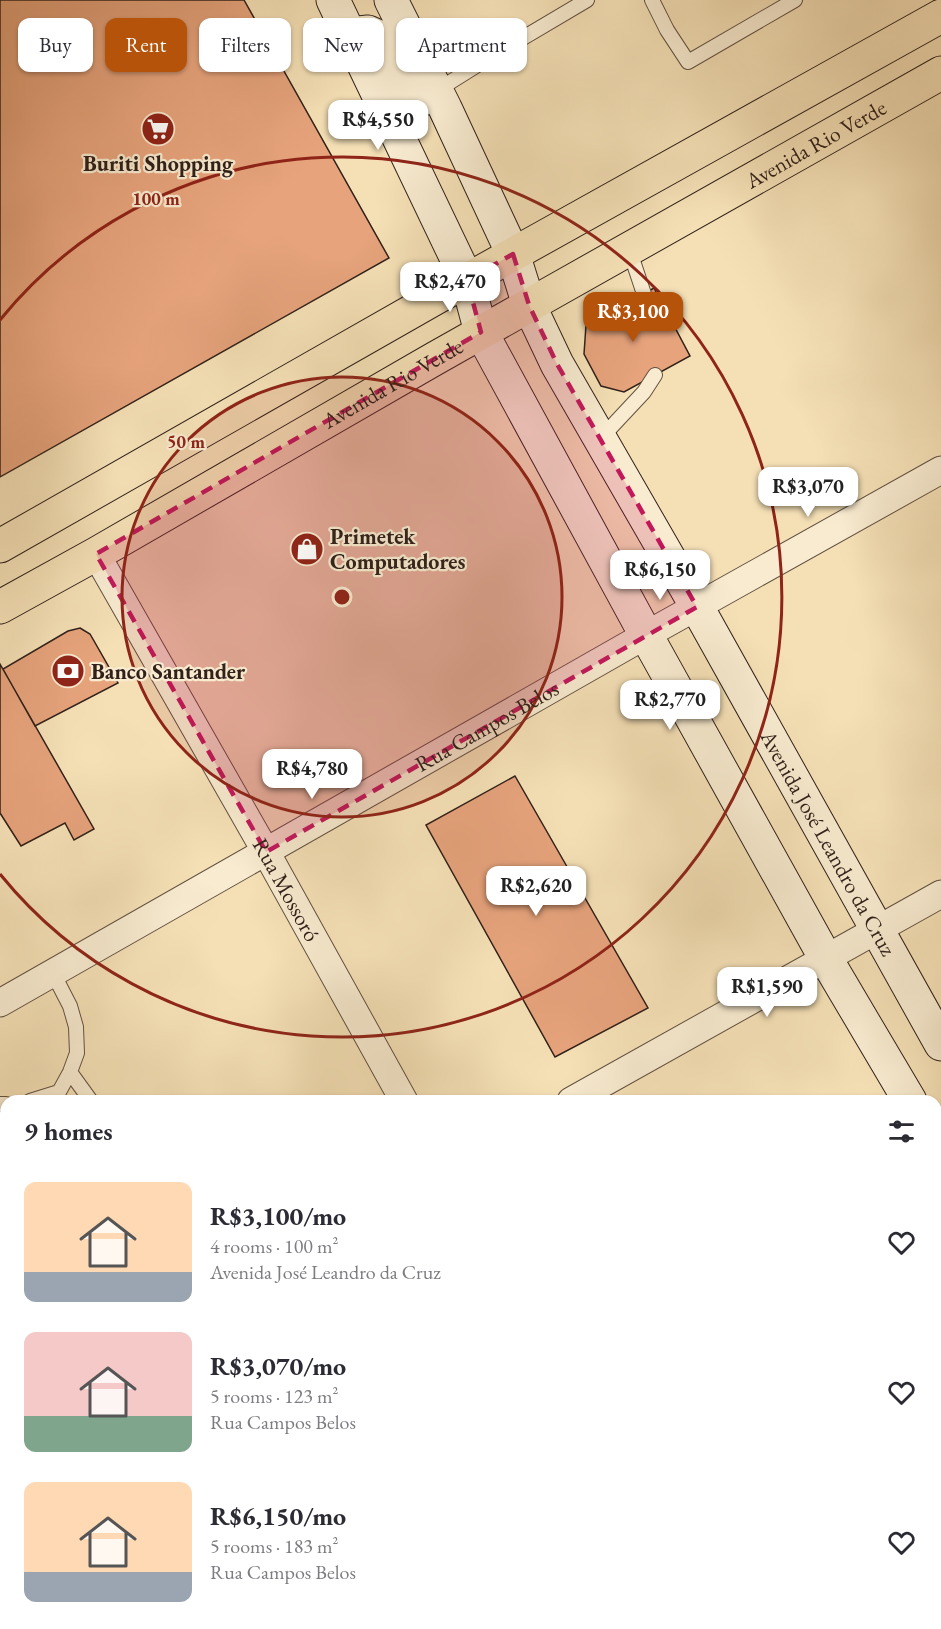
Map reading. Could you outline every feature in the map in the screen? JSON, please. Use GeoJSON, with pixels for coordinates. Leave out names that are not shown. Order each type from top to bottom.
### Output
{"type":"FeatureCollection","features":[{"type":"Feature","properties":{"kind":"main road"},"geometry":{"type":"LineString","coordinates":[[0,546],[467,280],[941,16]]}},
{"type":"Feature","properties":{"kind":"main road","name":"Avenida Rio Verde"},"geometry":{"type":"LineString","coordinates":[[0,607],[941,73]]}},
{"type":"Feature","properties":{"kind":"street"},"geometry":{"type":"LineString","coordinates":[[333,0],[342,18]]}},
{"type":"Feature","properties":{"kind":"street","name":"Avenida José Leandro da Cruz"},"geometry":{"type":"LineString","coordinates":[[391,0],[513,255],[529,305],[557,364],[941,1044]]}},
{"type":"Feature","properties":{"kind":"street"},"geometry":{"type":"LineString","coordinates":[[384,50],[409,99],[416,102],[436,91]]}},
{"type":"Feature","properties":{"kind":"street"},"geometry":{"type":"LineString","coordinates":[[368,72],[467,280],[481,332],[826,959],[906,1095]]}},
{"type":"Feature","properties":{"kind":"street","name":"Rua Campos Belos"},"geometry":{"type":"LineString","coordinates":[[0,1003],[646,635],[941,470]]}},
{"type":"Feature","properties":{"kind":"street","name":"Rua Mossoró"},"geometry":{"type":"LineString","coordinates":[[96,554],[266,852],[401,1095]]}},
{"type":"Feature","properties":{"kind":"street"},"geometry":{"type":"LineString","coordinates":[[582,1095],[941,894]]}},
{"type":"Feature","properties":{"kind":"lane"},"geometry":{"type":"LineString","coordinates":[[436,91],[587,0]]}},
{"type":"Feature","properties":{"kind":"lane"},"geometry":{"type":"LineString","coordinates":[[652,0],[688,62],[795,0]]}},
{"type":"Feature","properties":{"kind":"lane"},"geometry":{"type":"LineString","coordinates":[[628,249],[644,294]]}},
{"type":"Feature","properties":{"kind":"lane"},"geometry":{"type":"LineString","coordinates":[[600,439],[644,392],[655,375]]}},
{"type":"Feature","properties":{"kind":"lane"},"geometry":{"type":"LineString","coordinates":[[49,1095],[59,1092],[77,1053],[75,1027],[70,1006],[54,973]]}},
{"type":"Feature","properties":{"kind":"lane"},"geometry":{"type":"LineString","coordinates":[[70,1072],[87,1095]]}},
{"type":"Feature","properties":{"kind":"highlighted area"},"geometry":{"type":"Polygon","coordinates":[[[513,254],[529,305],[557,364],[697,607],[266,852],[96,554],[481,332],[467,280],[513,254]]]}},
{"type":"Feature","properties":{"kind":"building","name":"Buriti Shopping"},"geometry":{"type":"Polygon","coordinates":[[[0,0],[244,0],[254,18],[199,18],[199,72],[284,72],[389,258],[0,477],[0,0]]]}},
{"type":"Feature","properties":{"kind":"building"},"geometry":{"type":"Polygon","coordinates":[[[654,288],[690,356],[624,392],[601,386],[584,354],[586,325],[654,288]]]}},
{"type":"Feature","properties":{"kind":"building"},"geometry":{"type":"Polygon","coordinates":[[[80,628],[90,634],[118,683],[35,726],[3,669],[68,631],[80,628]]]}},
{"type":"Feature","properties":{"kind":"building"},"geometry":{"type":"Polygon","coordinates":[[[0,664],[94,829],[74,840],[65,823],[21,846],[0,813],[0,664]]]}},
{"type":"Feature","properties":{"kind":"building"},"geometry":{"type":"Polygon","coordinates":[[[515,776],[648,1008],[555,1057],[426,825],[515,776]]]}},
{"type":"Feature","properties":{"kind":"place","name":"Buriti Shopping"},"geometry":{"type":"Point","coordinates":[158,129]}},
{"type":"Feature","properties":{"kind":"place","name":"Primetek Computadores"},"geometry":{"type":"Point","coordinates":[307,549]}},
{"type":"Feature","properties":{"kind":"place","name":"Banco Santander"},"geometry":{"type":"Point","coordinates":[68,671]}}]}
